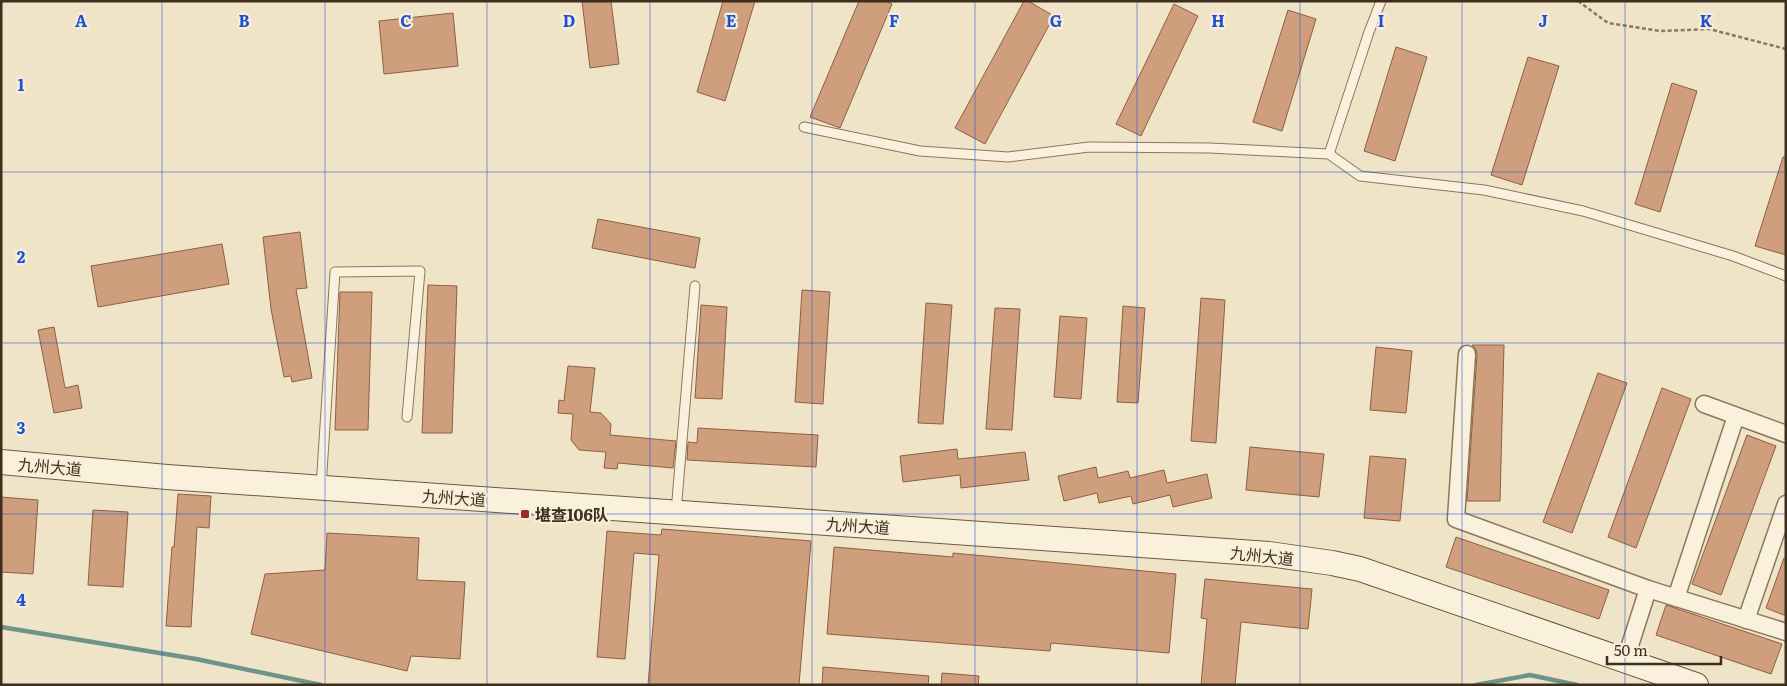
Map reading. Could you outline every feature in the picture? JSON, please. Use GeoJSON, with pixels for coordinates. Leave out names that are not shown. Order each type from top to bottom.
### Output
{"type":"FeatureCollection","features":[{"type":"Feature","properties":{"kind":"main road","name":"九州大道"},"geometry":{"type":"LineString","coordinates":[[1,462],[168,477],[1260,554],[1332,563],[1369,572],[1696,685]]}},
{"type":"Feature","properties":{"kind":"main road"},"geometry":{"type":"LineString","coordinates":[[1,473],[169,484],[296,502],[448,508],[922,539],[1243,567],[1336,578],[1650,685]]}},
{"type":"Feature","properties":{"kind":"street"},"geometry":{"type":"LineString","coordinates":[[1467,354],[1456,519],[1648,590],[1786,632]]}},
{"type":"Feature","properties":{"kind":"street"},"geometry":{"type":"LineString","coordinates":[[1704,404],[1786,434]]}},
{"type":"Feature","properties":{"kind":"street"},"geometry":{"type":"LineString","coordinates":[[1676,598],[1736,416]]}},
{"type":"Feature","properties":{"kind":"street"},"geometry":{"type":"LineString","coordinates":[[1746,620],[1786,504]]}},
{"type":"Feature","properties":{"kind":"street"},"geometry":{"type":"LineString","coordinates":[[1625,661],[1648,590]]}},
{"type":"Feature","properties":{"kind":"lane"},"geometry":{"type":"LineString","coordinates":[[1329,154],[1381,1]]}},
{"type":"Feature","properties":{"kind":"lane"},"geometry":{"type":"LineString","coordinates":[[804,127],[920,151],[1008,158],[1089,147],[1210,148],[1329,154],[1360,176],[1484,190],[1583,211],[1733,256],[1786,276]]}},
{"type":"Feature","properties":{"kind":"lane"},"geometry":{"type":"LineString","coordinates":[[321,488],[335,272],[420,271],[408,417]]}},
{"type":"Feature","properties":{"kind":"lane"},"geometry":{"type":"LineString","coordinates":[[676,512],[695,286]]}},
{"type":"Feature","properties":{"kind":"path"},"geometry":{"type":"LineString","coordinates":[[1578,1],[1608,23],[1660,31],[1709,29],[1786,49]]}},
{"type":"Feature","properties":{"kind":"building"},"geometry":{"type":"Polygon","coordinates":[[[582,1],[611,1],[619,64],[590,68],[582,1]]]}},
{"type":"Feature","properties":{"kind":"building"},"geometry":{"type":"Polygon","coordinates":[[[723,1],[755,1],[725,101],[697,92],[723,1]]]}},
{"type":"Feature","properties":{"kind":"building"},"geometry":{"type":"Polygon","coordinates":[[[859,1],[885,1],[892,4],[840,128],[810,117],[859,1]]]}},
{"type":"Feature","properties":{"kind":"building"},"geometry":{"type":"Polygon","coordinates":[[[1024,1],[1028,1],[1054,16],[985,144],[955,128],[1024,1]]]}},
{"type":"Feature","properties":{"kind":"building"},"geometry":{"type":"Polygon","coordinates":[[[1174,4],[1198,16],[1141,136],[1116,124],[1174,4]]]}},
{"type":"Feature","properties":{"kind":"building"},"geometry":{"type":"Polygon","coordinates":[[[1288,10],[1316,19],[1282,131],[1253,122],[1288,10]]]}},
{"type":"Feature","properties":{"kind":"building"},"geometry":{"type":"Polygon","coordinates":[[[453,13],[458,66],[384,74],[379,21],[453,13]]]}},
{"type":"Feature","properties":{"kind":"building"},"geometry":{"type":"Polygon","coordinates":[[[1396,47],[1427,57],[1395,161],[1364,151],[1396,47]]]}},
{"type":"Feature","properties":{"kind":"building"},"geometry":{"type":"Polygon","coordinates":[[[1528,57],[1559,66],[1522,185],[1491,175],[1528,57]]]}},
{"type":"Feature","properties":{"kind":"building"},"geometry":{"type":"Polygon","coordinates":[[[1672,83],[1697,91],[1660,212],[1635,204],[1672,83]]]}},
{"type":"Feature","properties":{"kind":"building"},"geometry":{"type":"Polygon","coordinates":[[[1783,157],[1786,157],[1786,255],[1755,246],[1783,157]]]}},
{"type":"Feature","properties":{"kind":"building"},"geometry":{"type":"Polygon","coordinates":[[[598,219],[700,238],[695,268],[592,248],[598,219]]]}},
{"type":"Feature","properties":{"kind":"building"},"geometry":{"type":"Polygon","coordinates":[[[300,232],[307,288],[296,289],[312,378],[292,382],[291,376],[284,377],[271,309],[263,237],[300,232]]]}},
{"type":"Feature","properties":{"kind":"building"},"geometry":{"type":"Polygon","coordinates":[[[222,244],[229,284],[98,307],[91,266],[222,244]]]}},
{"type":"Feature","properties":{"kind":"building"},"geometry":{"type":"Polygon","coordinates":[[[428,285],[457,286],[452,433],[422,433],[428,285]]]}},
{"type":"Feature","properties":{"kind":"building"},"geometry":{"type":"Polygon","coordinates":[[[802,290],[830,292],[823,404],[795,402],[802,290]]]}},
{"type":"Feature","properties":{"kind":"building"},"geometry":{"type":"Polygon","coordinates":[[[340,292],[372,292],[368,430],[335,430],[340,292]]]}},
{"type":"Feature","properties":{"kind":"building"},"geometry":{"type":"Polygon","coordinates":[[[1201,298],[1225,300],[1216,443],[1191,441],[1201,298]]]}},
{"type":"Feature","properties":{"kind":"building"},"geometry":{"type":"Polygon","coordinates":[[[926,303],[952,305],[943,424],[918,423],[926,303]]]}},
{"type":"Feature","properties":{"kind":"building"},"geometry":{"type":"Polygon","coordinates":[[[701,305],[727,307],[722,399],[695,398],[701,305]]]}},
{"type":"Feature","properties":{"kind":"building"},"geometry":{"type":"Polygon","coordinates":[[[1123,306],[1145,308],[1138,403],[1117,402],[1123,306]]]}},
{"type":"Feature","properties":{"kind":"building"},"geometry":{"type":"Polygon","coordinates":[[[995,308],[1020,309],[1012,430],[986,429],[995,308]]]}},
{"type":"Feature","properties":{"kind":"building"},"geometry":{"type":"Polygon","coordinates":[[[1060,316],[1087,318],[1081,399],[1054,397],[1060,316]]]}},
{"type":"Feature","properties":{"kind":"building"},"geometry":{"type":"Polygon","coordinates":[[[54,327],[65,388],[78,385],[82,408],[54,413],[38,330],[54,327]]]}},
{"type":"Feature","properties":{"kind":"building"},"geometry":{"type":"Polygon","coordinates":[[[1472,345],[1504,345],[1500,501],[1467,501],[1477,355],[1476,349],[1472,345]]]}},
{"type":"Feature","properties":{"kind":"building"},"geometry":{"type":"Polygon","coordinates":[[[1376,347],[1412,351],[1406,413],[1370,410],[1376,347]]]}},
{"type":"Feature","properties":{"kind":"building"},"geometry":{"type":"Polygon","coordinates":[[[568,366],[595,368],[590,412],[601,413],[611,424],[610,435],[676,441],[673,468],[618,463],[617,469],[604,468],[606,452],[579,450],[571,440],[573,414],[558,413],[559,400],[564,401],[568,366]]]}},
{"type":"Feature","properties":{"kind":"building"},"geometry":{"type":"Polygon","coordinates":[[[1598,373],[1627,383],[1572,533],[1543,522],[1598,373]]]}},
{"type":"Feature","properties":{"kind":"building"},"geometry":{"type":"Polygon","coordinates":[[[1662,388],[1691,399],[1636,548],[1608,537],[1662,388]]]}},
{"type":"Feature","properties":{"kind":"building"},"geometry":{"type":"Polygon","coordinates":[[[698,428],[818,435],[816,467],[687,460],[688,442],[697,443],[698,428]]]}},
{"type":"Feature","properties":{"kind":"building"},"geometry":{"type":"Polygon","coordinates":[[[1747,435],[1776,446],[1721,595],[1692,584],[1747,435]]]}},
{"type":"Feature","properties":{"kind":"building"},"geometry":{"type":"Polygon","coordinates":[[[1250,447],[1324,454],[1319,497],[1246,490],[1250,447]]]}},
{"type":"Feature","properties":{"kind":"building"},"geometry":{"type":"Polygon","coordinates":[[[957,449],[958,459],[1025,452],[1029,480],[961,488],[960,475],[903,482],[900,456],[957,449]]]}},
{"type":"Feature","properties":{"kind":"building"},"geometry":{"type":"Polygon","coordinates":[[[1370,456],[1406,459],[1400,521],[1364,518],[1370,456]]]}},
{"type":"Feature","properties":{"kind":"building"},"geometry":{"type":"Polygon","coordinates":[[[1096,467],[1098,478],[1128,471],[1130,478],[1164,470],[1167,483],[1207,474],[1212,498],[1173,507],[1170,495],[1133,504],[1131,496],[1099,503],[1097,493],[1064,501],[1058,476],[1096,467]]]}},
{"type":"Feature","properties":{"kind":"building"},"geometry":{"type":"Polygon","coordinates":[[[178,494],[211,496],[209,528],[197,527],[191,627],[166,626],[178,494]]]}},
{"type":"Feature","properties":{"kind":"building"},"geometry":{"type":"Polygon","coordinates":[[[1,497],[38,500],[33,574],[1,572],[1,497]]]}},
{"type":"Feature","properties":{"kind":"building"},"geometry":{"type":"Polygon","coordinates":[[[93,510],[128,512],[123,587],[88,585],[93,510]]]}},
{"type":"Feature","properties":{"kind":"building"},"geometry":{"type":"Polygon","coordinates":[[[662,529],[811,541],[799,685],[648,685],[659,555],[634,553],[625,659],[597,657],[607,531],[661,535],[662,529]]]}},
{"type":"Feature","properties":{"kind":"building"},"geometry":{"type":"Polygon","coordinates":[[[327,533],[419,538],[417,580],[465,582],[460,659],[411,656],[407,671],[251,634],[265,574],[325,570],[327,533]]]}},
{"type":"Feature","properties":{"kind":"building"},"geometry":{"type":"Polygon","coordinates":[[[1456,537],[1609,590],[1599,619],[1446,567],[1456,537]]]}},
{"type":"Feature","properties":{"kind":"building"},"geometry":{"type":"Polygon","coordinates":[[[834,547],[953,557],[953,553],[1176,574],[1169,653],[1051,643],[1050,651],[827,634],[834,547]]]}},
{"type":"Feature","properties":{"kind":"building"},"geometry":{"type":"Polygon","coordinates":[[[1784,558],[1786,558],[1786,616],[1766,608],[1784,558]]]}},
{"type":"Feature","properties":{"kind":"building"},"geometry":{"type":"Polygon","coordinates":[[[1205,579],[1312,589],[1308,629],[1241,622],[1235,685],[1201,685],[1207,619],[1201,618],[1205,579]]]}},
{"type":"Feature","properties":{"kind":"building"},"geometry":{"type":"Polygon","coordinates":[[[1666,605],[1782,644],[1771,674],[1656,635],[1666,605]]]}},
{"type":"Feature","properties":{"kind":"building"},"geometry":{"type":"Polygon","coordinates":[[[823,667],[929,676],[928,685],[822,685],[823,667]]]}},
{"type":"Feature","properties":{"kind":"building"},"geometry":{"type":"Polygon","coordinates":[[[942,673],[979,676],[978,685],[941,685],[942,673]]]}},
{"type":"Feature","properties":{"kind":"waterway"},"geometry":{"type":"LineString","coordinates":[[1,627],[196,659],[321,685]]}},
{"type":"Feature","properties":{"kind":"waterway"},"geometry":{"type":"LineString","coordinates":[[1476,685],[1530,675],[1577,685]]}},
{"type":"Feature","properties":{"kind":"place","name":"堪查106队"},"geometry":{"type":"Point","coordinates":[525,514]}}]}
